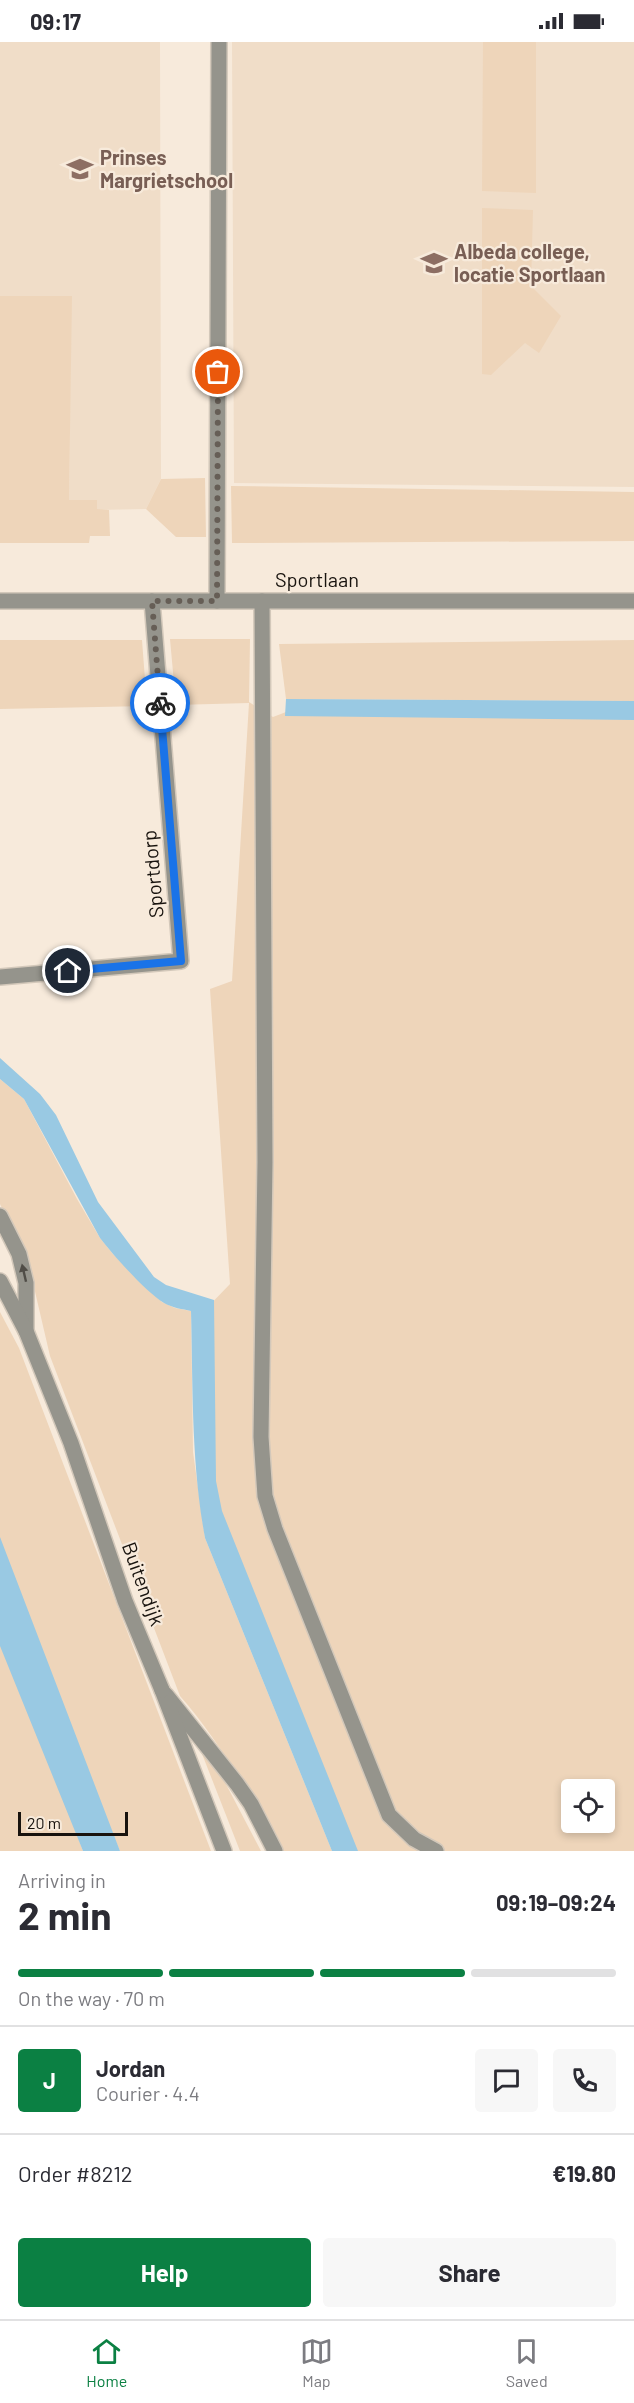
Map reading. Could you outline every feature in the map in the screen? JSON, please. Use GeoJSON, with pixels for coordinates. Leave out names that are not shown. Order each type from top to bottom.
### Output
{"type":"FeatureCollection","features":[{"type":"Feature","properties":{"kind":"street"},"geometry":{"type":"LineString","coordinates":[[217,601],[219,42]]}},
{"type":"Feature","properties":{"kind":"street","name":"Sportlaan"},"geometry":{"type":"LineString","coordinates":[[0,601],[634,601]]}},
{"type":"Feature","properties":{"kind":"street","name":"Sportdorp"},"geometry":{"type":"LineString","coordinates":[[0,977],[181,961],[152,601]]}},
{"type":"Feature","properties":{"kind":"street"},"geometry":{"type":"LineString","coordinates":[[262,601],[265,1162],[261,1437],[265,1496],[274,1529],[389,1815],[414,1839],[436,1851]]}},
{"type":"Feature","properties":{"kind":"street","name":"Buitendijk"},"geometry":{"type":"LineString","coordinates":[[0,1216],[19,1254],[26,1283],[26,1331]]}},
{"type":"Feature","properties":{"kind":"street","name":"Buitendijk"},"geometry":{"type":"LineString","coordinates":[[0,1281],[26,1331],[71,1443],[126,1600],[224,1851]]}},
{"type":"Feature","properties":{"kind":"street"},"geometry":{"type":"LineString","coordinates":[[162,1690],[251,1804],[274,1851]]}},
{"type":"Feature","properties":{"kind":"shaded area","name":"Prinses Margrietschool"},"geometry":{"type":"Polygon","coordinates":[[[0,42],[160,42],[161,479],[146,509],[97,510],[96,500],[69,500],[71,296],[0,296],[0,42]]]}},
{"type":"Feature","properties":{"kind":"shaded area","name":"Albeda college, locatie Sportlaan"},"geometry":{"type":"Polygon","coordinates":[[[232,42],[634,42],[634,487],[234,483],[232,42]]]}},
{"type":"Feature","properties":{"kind":"shaded area"},"geometry":{"type":"Polygon","coordinates":[[[483,42],[536,42],[536,193],[482,191],[483,42]]]}},
{"type":"Feature","properties":{"kind":"shaded area"},"geometry":{"type":"Polygon","coordinates":[[[482,208],[533,210],[531,286],[561,316],[539,353],[525,343],[491,375],[482,374],[482,208]]]}},
{"type":"Feature","properties":{"kind":"shaded area"},"geometry":{"type":"Polygon","coordinates":[[[0,296],[72,296],[69,500],[97,500],[97,509],[109,510],[110,536],[90,536],[89,543],[0,543],[0,296]]]}},
{"type":"Feature","properties":{"kind":"shaded area"},"geometry":{"type":"Polygon","coordinates":[[[205,478],[206,537],[176,537],[146,509],[161,479],[205,478]]]}},
{"type":"Feature","properties":{"kind":"shaded area"},"geometry":{"type":"Polygon","coordinates":[[[231,486],[634,492],[634,541],[232,543],[231,486]]]}},
{"type":"Feature","properties":{"kind":"shaded area"},"geometry":{"type":"Polygon","coordinates":[[[170,639],[250,639],[249,702],[273,717],[299,707],[634,710],[634,1851],[348,1851],[217,1530],[202,1313],[230,1284],[210,989],[232,981],[249,703],[176,705],[170,639]]]}},
{"type":"Feature","properties":{"kind":"shaded area"},"geometry":{"type":"Polygon","coordinates":[[[0,640],[142,640],[147,706],[0,709],[0,640]]]}},
{"type":"Feature","properties":{"kind":"shaded area"},"geometry":{"type":"Polygon","coordinates":[[[634,640],[634,701],[286,699],[279,644],[634,640]]]}},
{"type":"Feature","properties":{"kind":"shaded area"},"geometry":{"type":"Polygon","coordinates":[[[0,1079],[24,1099],[77,1199],[100,1238],[113,1254],[162,1302],[175,1308],[191,1311],[193,1452],[205,1538],[332,1851],[280,1851],[222,1752],[180,1696],[50,1356],[30,1270],[0,1204],[0,1079]]]}},
{"type":"Feature","properties":{"kind":"shaded area"},"geometry":{"type":"Polygon","coordinates":[[[0,1312],[19,1348],[211,1851],[120,1851],[0,1562],[0,1312]]]}},
{"type":"Feature","properties":{"kind":"shaded area"},"geometry":{"type":"Polygon","coordinates":[[[0,1629],[83,1851],[0,1851],[0,1629]]]}},
{"type":"Feature","properties":{"kind":"shaded area"},"geometry":{"type":"Polygon","coordinates":[[[197,1741],[217,1767],[261,1851],[240,1851],[197,1741]]]}},
{"type":"Feature","properties":{"kind":"water"},"geometry":{"type":"Polygon","coordinates":[[[286,699],[634,701],[634,720],[285,716],[286,699]]]}},
{"type":"Feature","properties":{"kind":"water"},"geometry":{"type":"Polygon","coordinates":[[[0,1058],[40,1094],[56,1115],[98,1202],[154,1277],[166,1285],[214,1300],[216,1481],[222,1511],[358,1851],[332,1851],[205,1538],[195,1453],[191,1311],[164,1303],[148,1291],[100,1238],[24,1099],[0,1079],[0,1058]]]}},
{"type":"Feature","properties":{"kind":"water"},"geometry":{"type":"Polygon","coordinates":[[[0,1537],[120,1851],[83,1851],[0,1646],[0,1537]]]}},
{"type":"Feature","properties":{"kind":"way so far"},"geometry":{"type":"LineString","coordinates":[[160,703],[152,601],[217,601],[218,372]]}},
{"type":"Feature","properties":{"kind":"place","name":"Prinses Margrietschool"},"geometry":{"type":"Point","coordinates":[80,169]}},
{"type":"Feature","properties":{"kind":"place","name":"Albeda college, locatie Sportlaan"},"geometry":{"type":"Point","coordinates":[434,263]}},
{"type":"Feature","properties":{"kind":"route"},"geometry":{"type":"LineString","coordinates":[[68,971],[181,961],[160,703]]}}]}
